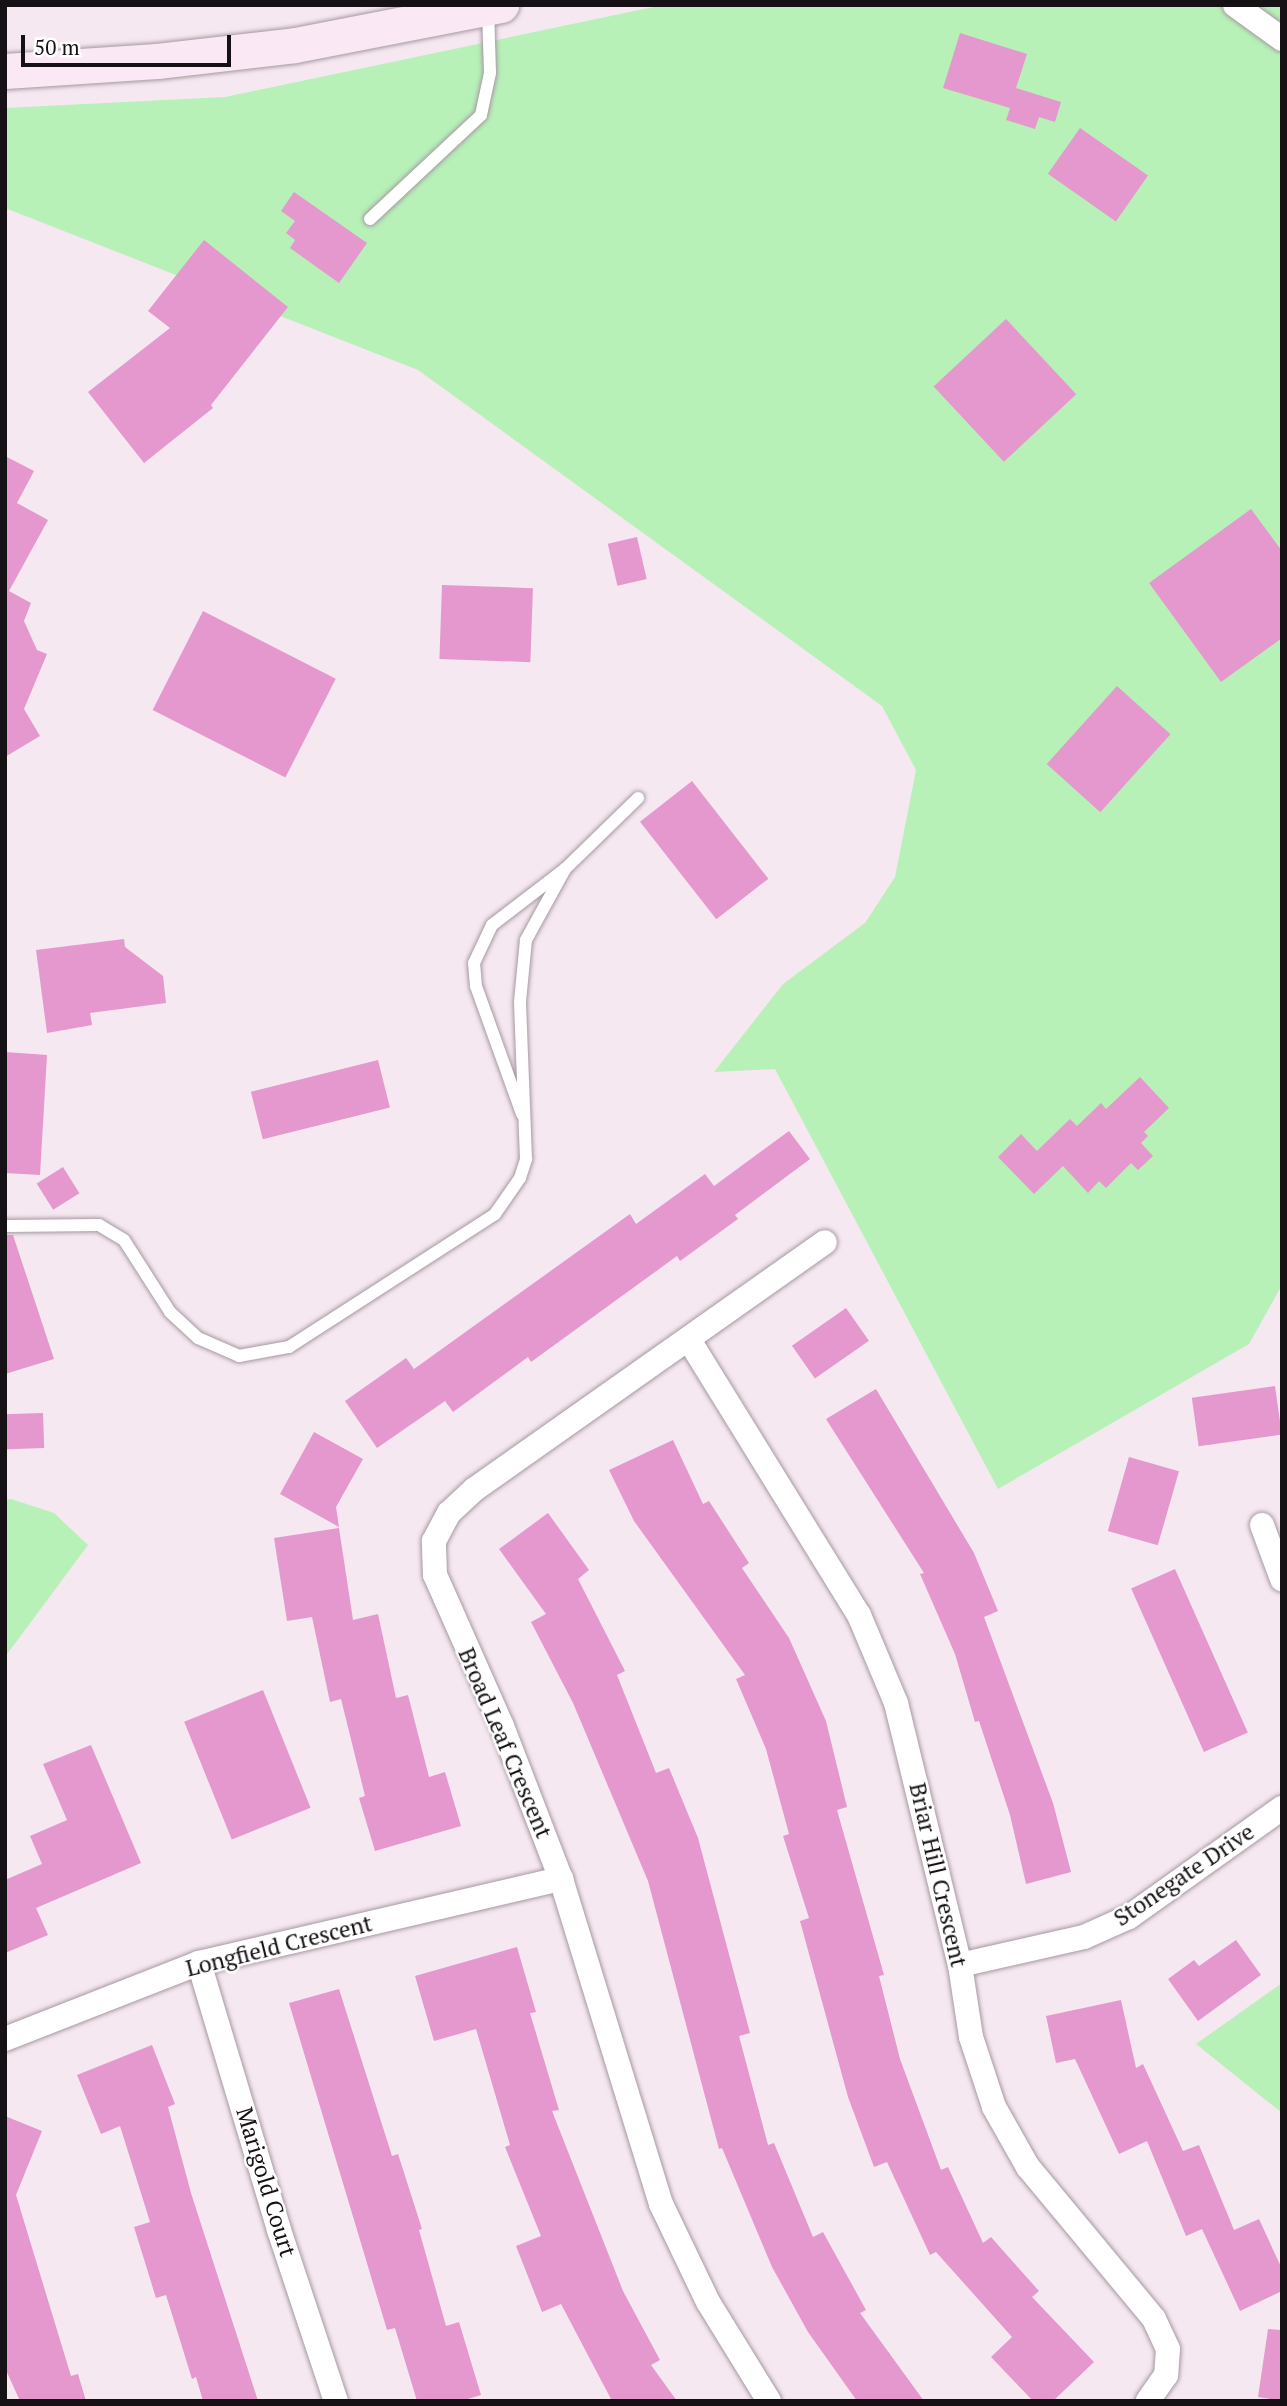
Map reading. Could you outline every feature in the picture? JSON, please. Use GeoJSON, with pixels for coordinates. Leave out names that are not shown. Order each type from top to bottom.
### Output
{"type":"FeatureCollection","features":[{"type":"Feature","properties":{"kind":"main road"},"geometry":{"type":"LineString","coordinates":[[5,71],[295,46],[494,7]]}},
{"type":"Feature","properties":{"kind":"street"},"geometry":{"type":"LineString","coordinates":[[1236,5],[1282,40]]}},
{"type":"Feature","properties":{"kind":"street","name":"Broad Leaf Crescent"},"geometry":{"type":"LineString","coordinates":[[769,2401],[708,2302],[661,2204],[561,1879],[502,1727],[435,1575],[434,1541],[449,1513],[475,1489],[825,1242]]}},
{"type":"Feature","properties":{"kind":"street","name":"Briar Hill Crescent"},"geometry":{"type":"LineString","coordinates":[[689,1340],[859,1615],[896,1703],[960,1965],[971,2037],[994,2107],[1028,2166],[1154,2319],[1168,2350],[1166,2375],[1148,2401]]}},
{"type":"Feature","properties":{"kind":"street"},"geometry":{"type":"LineString","coordinates":[[1262,1525],[1282,1579]]}},
{"type":"Feature","properties":{"kind":"street","name":"Stonegate Drive"},"geometry":{"type":"LineString","coordinates":[[960,1965],[1084,1937],[1129,1917],[1282,1808]]}},
{"type":"Feature","properties":{"kind":"street","name":"Longfield Crescent"},"geometry":{"type":"LineString","coordinates":[[5,2039],[200,1963],[561,1879]]}},
{"type":"Feature","properties":{"kind":"street","name":"Marigold Court"},"geometry":{"type":"LineString","coordinates":[[200,1963],[279,2230],[336,2401]]}},
{"type":"Feature","properties":{"kind":"lane"},"geometry":{"type":"LineString","coordinates":[[370,219],[481,115],[490,73],[494,7]]}},
{"type":"Feature","properties":{"kind":"lane"},"geometry":{"type":"LineString","coordinates":[[524,1121],[476,986],[474,963],[492,925],[565,869],[638,798]]}},
{"type":"Feature","properties":{"kind":"lane"},"geometry":{"type":"LineString","coordinates":[[5,1226],[99,1225],[124,1240],[170,1312],[198,1338],[239,1356],[289,1347],[495,1214],[520,1178],[526,1159],[520,1002],[526,940],[565,869]]}},
{"type":"Feature","properties":{"kind":"green space"},"geometry":{"type":"Polygon","coordinates":[[[663,5],[1282,5],[1282,1285],[1249,1344],[998,1489],[775,1069],[714,1072],[783,984],[865,923],[895,877],[916,770],[882,706],[418,370],[5,208],[5,108],[225,97],[663,5]]]}},
{"type":"Feature","properties":{"kind":"green space"},"geometry":{"type":"Polygon","coordinates":[[[11,1499],[54,1513],[88,1545],[5,1657],[5,1500],[11,1499]]]}},
{"type":"Feature","properties":{"kind":"green space"},"geometry":{"type":"Polygon","coordinates":[[[1282,1983],[1282,2113],[1196,2044],[1282,1983]]]}},
{"type":"Feature","properties":{"kind":"building"},"geometry":{"type":"Polygon","coordinates":[[[960,33],[1027,54],[1016,88],[1061,102],[1055,122],[1039,117],[1035,129],[1006,120],[1010,108],[943,88],[960,33]]]}},
{"type":"Feature","properties":{"kind":"building"},"geometry":{"type":"Polygon","coordinates":[[[1080,128],[1148,176],[1116,221],[1048,174],[1080,128]]]}},
{"type":"Feature","properties":{"kind":"building"},"geometry":{"type":"Polygon","coordinates":[[[294,192],[367,243],[339,283],[290,248],[295,240],[286,233],[295,221],[281,211],[294,192]]]}},
{"type":"Feature","properties":{"kind":"building"},"geometry":{"type":"Polygon","coordinates":[[[204,240],[288,307],[211,405],[213,408],[144,463],[88,392],[170,328],[148,311],[204,240]]]}},
{"type":"Feature","properties":{"kind":"building"},"geometry":{"type":"Polygon","coordinates":[[[1006,319],[1076,394],[1004,462],[934,387],[1006,319]]]}},
{"type":"Feature","properties":{"kind":"building"},"geometry":{"type":"Polygon","coordinates":[[[5,456],[34,471],[17,503],[48,520],[9,591],[31,603],[24,621],[37,650],[47,654],[24,709],[40,736],[5,757],[5,456]]]}},
{"type":"Feature","properties":{"kind":"building"},"geometry":{"type":"Polygon","coordinates":[[[1251,509],[1282,551],[1282,638],[1221,682],[1149,583],[1251,509]]]}},
{"type":"Feature","properties":{"kind":"building"},"geometry":{"type":"Polygon","coordinates":[[[637,537],[647,579],[617,586],[608,544],[637,537]]]}},
{"type":"Feature","properties":{"kind":"building"},"geometry":{"type":"Polygon","coordinates":[[[442,585],[533,588],[530,662],[439,659],[442,585]]]}},
{"type":"Feature","properties":{"kind":"building"},"geometry":{"type":"Polygon","coordinates":[[[203,611],[336,679],[285,778],[153,710],[203,611]]]}},
{"type":"Feature","properties":{"kind":"building"},"geometry":{"type":"Polygon","coordinates":[[[1117,686],[1171,734],[1100,812],[1047,764],[1117,686]]]}},
{"type":"Feature","properties":{"kind":"building"},"geometry":{"type":"Polygon","coordinates":[[[692,781],[768,879],[716,919],[640,822],[692,781]]]}},
{"type":"Feature","properties":{"kind":"building"},"geometry":{"type":"Polygon","coordinates":[[[124,939],[125,947],[163,976],[166,1003],[90,1013],[92,1025],[47,1033],[36,950],[124,939]]]}},
{"type":"Feature","properties":{"kind":"building"},"geometry":{"type":"Polygon","coordinates":[[[5,1052],[47,1055],[40,1175],[5,1173],[5,1052]]]}},
{"type":"Feature","properties":{"kind":"building"},"geometry":{"type":"Polygon","coordinates":[[[378,1060],[390,1108],[263,1139],[251,1092],[378,1060]]]}},
{"type":"Feature","properties":{"kind":"building"},"geometry":{"type":"Polygon","coordinates":[[[1140,1077],[1169,1108],[1144,1132],[1148,1136],[1141,1143],[1153,1156],[1138,1170],[1131,1163],[1106,1188],[1099,1181],[1088,1193],[1063,1166],[1034,1194],[998,1157],[1021,1134],[1037,1151],[1070,1119],[1077,1126],[1101,1103],[1106,1109],[1140,1077]]]}},
{"type":"Feature","properties":{"kind":"building"},"geometry":{"type":"Polygon","coordinates":[[[789,1131],[810,1159],[735,1215],[738,1219],[680,1261],[677,1256],[531,1362],[528,1357],[453,1412],[445,1401],[377,1448],[345,1401],[406,1358],[414,1369],[630,1214],[636,1224],[705,1174],[714,1186],[789,1131]]]}},
{"type":"Feature","properties":{"kind":"building"},"geometry":{"type":"Polygon","coordinates":[[[63,1167],[79,1193],[53,1210],[37,1183],[63,1167]]]}},
{"type":"Feature","properties":{"kind":"building"},"geometry":{"type":"Polygon","coordinates":[[[5,1235],[13,1235],[54,1359],[5,1374],[5,1235]]]}},
{"type":"Feature","properties":{"kind":"building"},"geometry":{"type":"Polygon","coordinates":[[[846,1308],[869,1341],[815,1379],[792,1346],[846,1308]]]}},
{"type":"Feature","properties":{"kind":"building"},"geometry":{"type":"Polygon","coordinates":[[[1275,1386],[1282,1435],[1199,1446],[1192,1398],[1275,1386]]]}},
{"type":"Feature","properties":{"kind":"building"},"geometry":{"type":"Polygon","coordinates":[[[876,1389],[974,1553],[998,1611],[984,1617],[1053,1803],[1071,1872],[1026,1884],[1010,1815],[979,1721],[975,1722],[955,1654],[920,1574],[924,1573],[826,1419],[876,1389]]]}},
{"type":"Feature","properties":{"kind":"building"},"geometry":{"type":"Polygon","coordinates":[[[43,1413],[44,1448],[6,1449],[5,1414],[43,1413]]]}},
{"type":"Feature","properties":{"kind":"building"},"geometry":{"type":"Polygon","coordinates":[[[314,1432],[363,1459],[336,1507],[339,1527],[280,1494],[314,1432]]]}},
{"type":"Feature","properties":{"kind":"building"},"geometry":{"type":"Polygon","coordinates":[[[673,1440],[703,1504],[709,1501],[749,1563],[742,1568],[789,1638],[826,1721],[847,1807],[837,1810],[884,1975],[879,1976],[900,2059],[941,2170],[948,2167],[983,2243],[991,2237],[1039,2291],[1032,2297],[1094,2362],[1053,2401],[1033,2401],[991,2357],[1012,2337],[936,2252],[930,2255],[887,2162],[874,2167],[848,2097],[800,1921],[809,1918],[783,1836],[789,1834],[766,1749],[736,1679],[745,1675],[634,1521],[609,1470],[673,1440]]]}},
{"type":"Feature","properties":{"kind":"building"},"geometry":{"type":"Polygon","coordinates":[[[1129,1457],[1179,1471],[1158,1545],[1108,1531],[1129,1457]]]}},
{"type":"Feature","properties":{"kind":"building"},"geometry":{"type":"Polygon","coordinates":[[[548,1513],[589,1570],[578,1579],[625,1671],[617,1675],[656,1773],[669,1768],[698,1838],[750,2033],[739,2036],[768,2145],[774,2143],[813,2237],[823,2232],[866,2310],[860,2313],[924,2401],[857,2401],[808,2332],[772,2267],[722,2148],[719,2149],[648,1881],[573,1703],[531,1622],[546,1614],[499,1549],[548,1513]]]}},
{"type":"Feature","properties":{"kind":"building"},"geometry":{"type":"Polygon","coordinates":[[[339,1528],[353,1620],[378,1614],[396,1698],[408,1695],[429,1777],[445,1772],[461,1826],[375,1851],[359,1798],[365,1796],[341,1699],[330,1702],[312,1617],[287,1621],[274,1538],[339,1528]]]}},
{"type":"Feature","properties":{"kind":"building"},"geometry":{"type":"Polygon","coordinates":[[[1175,1569],[1248,1733],[1204,1752],[1131,1589],[1175,1569]]]}},
{"type":"Feature","properties":{"kind":"building"},"geometry":{"type":"Polygon","coordinates":[[[263,1690],[311,1808],[232,1840],[184,1722],[263,1690]]]}},
{"type":"Feature","properties":{"kind":"building"},"geometry":{"type":"Polygon","coordinates":[[[91,1745],[141,1863],[36,1908],[48,1935],[5,1953],[5,1880],[42,1864],[30,1836],[67,1820],[43,1764],[91,1745]]]}},
{"type":"Feature","properties":{"kind":"building"},"geometry":{"type":"Polygon","coordinates":[[[1236,1940],[1261,1975],[1198,2021],[1168,1979],[1194,1960],[1199,1966],[1236,1940]]]}},
{"type":"Feature","properties":{"kind":"building"},"geometry":{"type":"Polygon","coordinates":[[[517,1947],[536,2012],[530,2013],[559,2110],[552,2111],[623,2291],[660,2360],[651,2365],[677,2401],[612,2401],[561,2304],[542,2312],[516,2246],[541,2236],[505,2147],[510,2145],[476,2029],[434,2041],[415,1976],[517,1947]]]}},
{"type":"Feature","properties":{"kind":"building"},"geometry":{"type":"Polygon","coordinates":[[[339,1989],[392,2156],[398,2154],[422,2229],[419,2230],[446,2326],[459,2322],[481,2395],[461,2401],[417,2401],[395,2328],[387,2330],[289,2003],[339,1989]]]}},
{"type":"Feature","properties":{"kind":"building"},"geometry":{"type":"Polygon","coordinates":[[[1121,2000],[1136,2068],[1143,2064],[1183,2151],[1199,2145],[1234,2230],[1259,2219],[1282,2269],[1282,2291],[1240,2311],[1202,2229],[1186,2236],[1147,2141],[1119,2154],[1075,2059],[1056,2063],[1046,2016],[1121,2000]]]}},
{"type":"Feature","properties":{"kind":"building"},"geometry":{"type":"Polygon","coordinates":[[[152,2045],[175,2104],[168,2107],[191,2193],[258,2401],[203,2401],[196,2377],[192,2379],[166,2295],[156,2298],[134,2227],[150,2222],[120,2126],[101,2134],[77,2075],[152,2045]]]}},
{"type":"Feature","properties":{"kind":"building"},"geometry":{"type":"Polygon","coordinates":[[[5,2116],[42,2131],[16,2195],[71,2376],[78,2374],[86,2401],[20,2401],[5,2368],[5,2116]]]}},
{"type":"Feature","properties":{"kind":"building"},"geometry":{"type":"Polygon","coordinates":[[[1268,2329],[1282,2330],[1282,2401],[1258,2397],[1268,2329]]]}}]}
